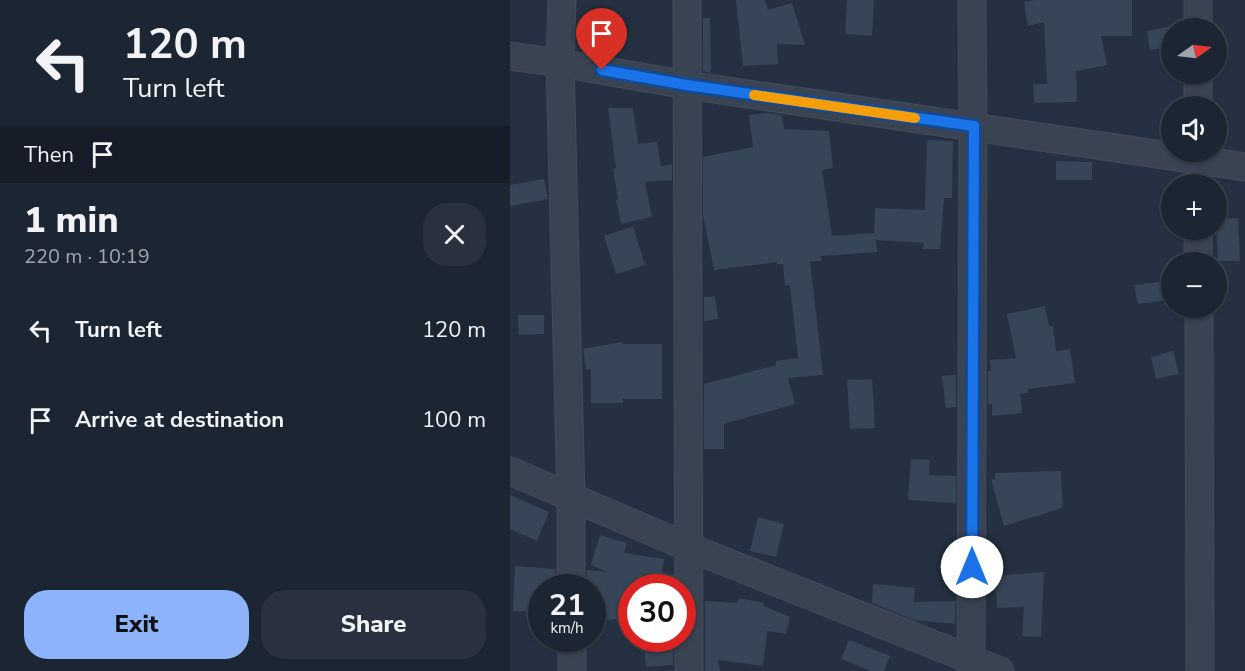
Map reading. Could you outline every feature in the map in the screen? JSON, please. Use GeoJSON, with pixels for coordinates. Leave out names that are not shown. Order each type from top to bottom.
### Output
{"type":"FeatureCollection","features":[{"type":"Feature","properties":{"kind":"street"},"geometry":{"type":"LineString","coordinates":[[562,0],[560,63],[571,574]]}},
{"type":"Feature","properties":{"kind":"street"},"geometry":{"type":"LineString","coordinates":[[687,0],[688,671]]}},
{"type":"Feature","properties":{"kind":"street"},"geometry":{"type":"LineString","coordinates":[[971,665],[974,126],[972,0]]}},
{"type":"Feature","properties":{"kind":"street"},"geometry":{"type":"LineString","coordinates":[[1198,0],[1198,18]]}},
{"type":"Feature","properties":{"kind":"street"},"geometry":{"type":"LineString","coordinates":[[510,56],[687,85],[974,126],[1198,165],[1245,167]]}},
{"type":"Feature","properties":{"kind":"street"},"geometry":{"type":"LineString","coordinates":[[1198,318],[1200,671]]}},
{"type":"Feature","properties":{"kind":"street"},"geometry":{"type":"LineString","coordinates":[[510,471],[971,665],[1000,671]]}},
{"type":"Feature","properties":{"kind":"street"},"geometry":{"type":"LineString","coordinates":[[572,652],[572,671]]}},
{"type":"Feature","properties":{"kind":"building"},"geometry":{"type":"Polygon","coordinates":[[[736,0],[765,0],[768,10],[792,3],[805,45],[777,44],[778,64],[743,66],[736,0]]]}},
{"type":"Feature","properties":{"kind":"building"},"geometry":{"type":"Polygon","coordinates":[[[847,0],[874,0],[872,36],[845,34],[847,0]]]}},
{"type":"Feature","properties":{"kind":"building"},"geometry":{"type":"Polygon","coordinates":[[[1132,0],[1132,36],[1101,36],[1107,65],[1076,71],[1077,102],[1034,103],[1033,84],[1047,84],[1044,22],[1028,26],[1024,2],[1132,0]]]}},
{"type":"Feature","properties":{"kind":"building"},"geometry":{"type":"Polygon","coordinates":[[[703,18],[710,18],[711,73],[703,71],[703,18]]]}},
{"type":"Feature","properties":{"kind":"building"},"geometry":{"type":"Polygon","coordinates":[[[1161,28],[1161,48],[1150,50],[1147,31],[1161,28]]]}},
{"type":"Feature","properties":{"kind":"building"},"geometry":{"type":"Polygon","coordinates":[[[608,108],[633,108],[638,144],[657,142],[661,166],[672,164],[672,180],[645,182],[652,217],[621,224],[616,200],[618,199],[613,169],[616,168],[608,108]]]}},
{"type":"Feature","properties":{"kind":"building"},"geometry":{"type":"Polygon","coordinates":[[[766,113],[782,115],[784,129],[829,131],[833,168],[822,170],[832,236],[874,233],[875,208],[925,210],[927,140],[953,141],[952,198],[944,198],[940,249],[923,249],[924,243],[876,240],[877,252],[821,256],[821,261],[810,261],[823,375],[788,378],[795,404],[724,424],[724,449],[704,449],[704,384],[776,365],[776,361],[798,358],[790,285],[785,286],[783,264],[777,264],[777,262],[714,270],[703,216],[703,157],[753,147],[749,115],[766,113]]]}},
{"type":"Feature","properties":{"kind":"building"},"geometry":{"type":"Polygon","coordinates":[[[1056,161],[1092,162],[1092,180],[1056,180],[1056,161]]]}},
{"type":"Feature","properties":{"kind":"building"},"geometry":{"type":"Polygon","coordinates":[[[544,179],[548,199],[510,206],[510,185],[544,179]]]}},
{"type":"Feature","properties":{"kind":"building"},"geometry":{"type":"Polygon","coordinates":[[[1227,218],[1238,218],[1240,261],[1227,261],[1227,252],[1218,252],[1217,240],[1227,240],[1227,218]]]}},
{"type":"Feature","properties":{"kind":"building"},"geometry":{"type":"Polygon","coordinates":[[[633,226],[645,265],[616,274],[604,236],[633,226]]]}},
{"type":"Feature","properties":{"kind":"building"},"geometry":{"type":"Polygon","coordinates":[[[1159,282],[1161,301],[1138,304],[1134,285],[1159,282]]]}},
{"type":"Feature","properties":{"kind":"building"},"geometry":{"type":"Polygon","coordinates":[[[715,296],[718,319],[704,321],[704,297],[715,296]]]}},
{"type":"Feature","properties":{"kind":"building"},"geometry":{"type":"Polygon","coordinates":[[[1045,306],[1049,326],[1053,326],[1056,351],[1070,349],[1075,383],[1028,389],[1028,393],[1020,394],[1022,413],[992,416],[992,404],[988,404],[990,360],[1016,358],[1007,314],[1045,306]]]}},
{"type":"Feature","properties":{"kind":"building"},"geometry":{"type":"Polygon","coordinates":[[[518,315],[544,315],[544,334],[519,335],[518,315]]]}},
{"type":"Feature","properties":{"kind":"building"},"geometry":{"type":"Polygon","coordinates":[[[622,342],[623,344],[662,344],[662,399],[623,399],[623,403],[591,403],[591,369],[586,370],[583,349],[622,342]]]}},
{"type":"Feature","properties":{"kind":"building"},"geometry":{"type":"Polygon","coordinates":[[[1173,351],[1179,374],[1156,379],[1151,357],[1173,351]]]}},
{"type":"Feature","properties":{"kind":"building"},"geometry":{"type":"Polygon","coordinates":[[[956,375],[956,407],[946,408],[942,376],[956,375]]]}},
{"type":"Feature","properties":{"kind":"building"},"geometry":{"type":"Polygon","coordinates":[[[872,379],[875,428],[850,429],[847,380],[872,379]]]}},
{"type":"Feature","properties":{"kind":"building"},"geometry":{"type":"Polygon","coordinates":[[[911,459],[930,460],[929,475],[956,476],[956,503],[908,500],[911,459]]]}},
{"type":"Feature","properties":{"kind":"building"},"geometry":{"type":"Polygon","coordinates":[[[1061,471],[1063,508],[1004,526],[991,479],[995,479],[995,473],[1061,471]]]}},
{"type":"Feature","properties":{"kind":"building"},"geometry":{"type":"Polygon","coordinates":[[[510,495],[549,512],[537,541],[510,529],[510,495]]]}},
{"type":"Feature","properties":{"kind":"building"},"geometry":{"type":"Polygon","coordinates":[[[758,517],[784,524],[776,557],[750,551],[758,517]]]}},
{"type":"Feature","properties":{"kind":"building"},"geometry":{"type":"Polygon","coordinates":[[[600,535],[627,543],[624,553],[664,559],[662,574],[618,574],[618,619],[606,620],[606,574],[587,574],[587,570],[607,572],[591,565],[600,535]]]}},
{"type":"Feature","properties":{"kind":"building"},"geometry":{"type":"Polygon","coordinates":[[[515,566],[555,569],[555,574],[528,574],[528,612],[513,611],[515,566]]]}},
{"type":"Feature","properties":{"kind":"building"},"geometry":{"type":"Polygon","coordinates":[[[1044,572],[1041,637],[1022,636],[1024,607],[997,608],[995,576],[1044,572]]]}},
{"type":"Feature","properties":{"kind":"building"},"geometry":{"type":"Polygon","coordinates":[[[873,584],[915,588],[914,602],[956,601],[955,624],[914,620],[872,603],[873,584]]]}},
{"type":"Feature","properties":{"kind":"building"},"geometry":{"type":"Polygon","coordinates":[[[739,598],[764,603],[764,606],[790,617],[786,634],[767,631],[763,666],[718,660],[720,671],[705,671],[705,601],[737,603],[739,598]]]}},
{"type":"Feature","properties":{"kind":"building"},"geometry":{"type":"Polygon","coordinates":[[[849,640],[890,656],[884,671],[871,671],[841,659],[849,640]]]}},
{"type":"Feature","properties":{"kind":"building"},"geometry":{"type":"Polygon","coordinates":[[[645,652],[673,652],[673,665],[646,667],[645,652]]]}},
{"type":"Feature","properties":{"kind":"slow traffic"},"geometry":{"type":"LineString","coordinates":[[754,95],[915,118]]}},
{"type":"Feature","properties":{"kind":"route"},"geometry":{"type":"LineString","coordinates":[[602,70],[687,85],[974,126],[972,567]]}}]}
